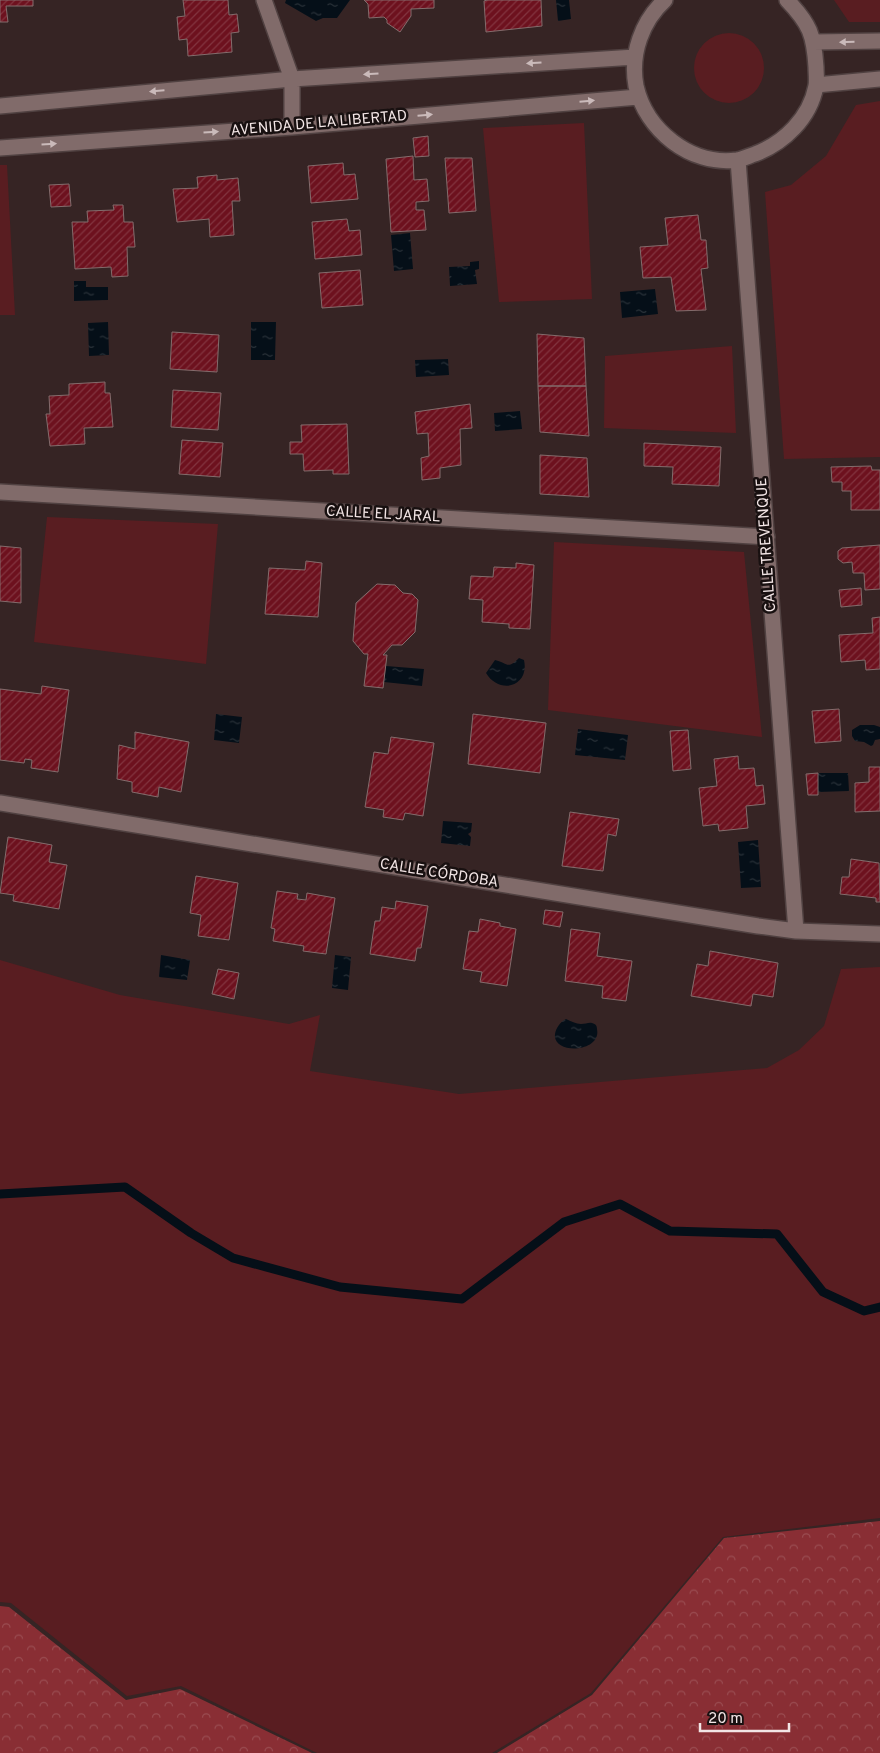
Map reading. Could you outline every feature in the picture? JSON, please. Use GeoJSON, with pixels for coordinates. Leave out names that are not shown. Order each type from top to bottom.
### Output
{"type":"FeatureCollection","features":[{"type":"Feature","properties":{"kind":"street"},"geometry":{"type":"LineString","coordinates":[[264,0],[292,79],[292,126]]}},
{"type":"Feature","properties":{"kind":"street"},"geometry":{"type":"LineString","coordinates":[[665,0],[656,9],[642,32],[635,57],[634,77],[638,96],[650,120],[668,139],[691,153],[716,159],[738,160],[771,148],[795,128],[811,102],[816,85],[814,42],[802,16],[787,0]]}},
{"type":"Feature","properties":{"kind":"street"},"geometry":{"type":"LineString","coordinates":[[814,42],[880,41]]}},
{"type":"Feature","properties":{"kind":"street"},"geometry":{"type":"LineString","coordinates":[[0,106],[292,79],[635,57]]}},
{"type":"Feature","properties":{"kind":"street"},"geometry":{"type":"LineString","coordinates":[[816,85],[880,79]]}},
{"type":"Feature","properties":{"kind":"street","name":"AVENIDA DE LA LIBERTAD"},"geometry":{"type":"LineString","coordinates":[[0,148],[292,126],[638,96]]}},
{"type":"Feature","properties":{"kind":"street","name":"CALLE TREVENQUE"},"geometry":{"type":"LineString","coordinates":[[738,160],[796,931]]}},
{"type":"Feature","properties":{"kind":"street","name":"CALLE EL JARAL"},"geometry":{"type":"LineString","coordinates":[[0,492],[767,537]]}},
{"type":"Feature","properties":{"kind":"street","name":"CALLE CÓRDOBA"},"geometry":{"type":"LineString","coordinates":[[0,803],[758,926],[796,931],[880,934]]}},
{"type":"Feature","properties":{"kind":"shaded area"},"geometry":{"type":"Polygon","coordinates":[[[834,0],[880,0],[880,22],[849,22],[834,0]]]}},
{"type":"Feature","properties":{"kind":"shaded area"},"geometry":{"type":"Polygon","coordinates":[[[736,33],[749,39],[758,48],[762,54],[764,68],[762,82],[754,93],[743,101],[722,103],[715,101],[704,93],[696,82],[694,61],[696,54],[704,43],[715,35],[736,33]]]}},
{"type":"Feature","properties":{"kind":"shaded area"},"geometry":{"type":"Polygon","coordinates":[[[880,101],[880,457],[784,459],[765,192],[791,185],[826,156],[856,105],[880,101]]]}},
{"type":"Feature","properties":{"kind":"shaded area"},"geometry":{"type":"Polygon","coordinates":[[[584,123],[592,299],[499,302],[483,128],[584,123]]]}},
{"type":"Feature","properties":{"kind":"shaded area"},"geometry":{"type":"Polygon","coordinates":[[[0,165],[7,165],[15,315],[0,315],[0,165]]]}},
{"type":"Feature","properties":{"kind":"shaded area"},"geometry":{"type":"Polygon","coordinates":[[[732,346],[736,433],[604,428],[605,356],[732,346]]]}},
{"type":"Feature","properties":{"kind":"shaded area"},"geometry":{"type":"Polygon","coordinates":[[[47,517],[218,524],[206,664],[34,642],[47,517]]]}},
{"type":"Feature","properties":{"kind":"shaded area"},"geometry":{"type":"Polygon","coordinates":[[[554,542],[744,552],[762,737],[548,710],[554,542]]]}},
{"type":"Feature","properties":{"kind":"shaded area"},"geometry":{"type":"Polygon","coordinates":[[[0,960],[120,995],[289,1024],[320,1015],[310,1071],[459,1094],[767,1068],[799,1050],[824,1026],[841,969],[880,967],[880,1518],[723,1537],[591,1693],[492,1753],[317,1753],[181,1686],[127,1696],[11,1603],[0,1602],[0,960]]]}},
{"type":"Feature","properties":{"kind":"green space"},"geometry":{"type":"Polygon","coordinates":[[[880,1521],[880,1753],[497,1753],[592,1695],[724,1538],[880,1521]]]}},
{"type":"Feature","properties":{"kind":"green space"},"geometry":{"type":"Polygon","coordinates":[[[0,1606],[9,1607],[126,1700],[180,1689],[312,1753],[0,1753],[0,1606]]]}},
{"type":"Feature","properties":{"kind":"water"},"geometry":{"type":"Polygon","coordinates":[[[286,0],[350,0],[337,18],[323,18],[316,21],[285,3],[286,0]]]}},
{"type":"Feature","properties":{"kind":"water"},"geometry":{"type":"Polygon","coordinates":[[[556,0],[569,0],[571,19],[558,21],[556,0]]]}},
{"type":"Feature","properties":{"kind":"water"},"geometry":{"type":"Polygon","coordinates":[[[410,233],[413,269],[394,271],[391,235],[410,233]]]}},
{"type":"Feature","properties":{"kind":"water"},"geometry":{"type":"Polygon","coordinates":[[[479,261],[479,269],[475,270],[477,284],[450,286],[449,267],[470,266],[470,262],[479,261]]]}},
{"type":"Feature","properties":{"kind":"water"},"geometry":{"type":"Polygon","coordinates":[[[74,281],[86,281],[86,287],[108,287],[108,300],[74,301],[74,281]]]}},
{"type":"Feature","properties":{"kind":"water"},"geometry":{"type":"Polygon","coordinates":[[[655,289],[658,314],[622,318],[620,292],[655,289]]]}},
{"type":"Feature","properties":{"kind":"water"},"geometry":{"type":"Polygon","coordinates":[[[108,322],[109,355],[89,356],[88,323],[108,322]]]}},
{"type":"Feature","properties":{"kind":"water"},"geometry":{"type":"Polygon","coordinates":[[[251,322],[276,322],[275,360],[251,360],[251,322]]]}},
{"type":"Feature","properties":{"kind":"water"},"geometry":{"type":"Polygon","coordinates":[[[448,359],[449,375],[416,377],[415,360],[448,359]]]}},
{"type":"Feature","properties":{"kind":"water"},"geometry":{"type":"Polygon","coordinates":[[[520,411],[522,429],[495,431],[494,413],[520,411]]]}},
{"type":"Feature","properties":{"kind":"water"},"geometry":{"type":"Polygon","coordinates":[[[519,658],[524,660],[525,669],[518,682],[512,685],[498,684],[486,673],[495,660],[510,665],[519,658]]]}},
{"type":"Feature","properties":{"kind":"water"},"geometry":{"type":"Polygon","coordinates":[[[386,666],[424,669],[422,686],[384,682],[386,666]]]}},
{"type":"Feature","properties":{"kind":"water"},"geometry":{"type":"Polygon","coordinates":[[[216,714],[242,717],[239,743],[214,740],[216,714]]]}},
{"type":"Feature","properties":{"kind":"water"},"geometry":{"type":"Polygon","coordinates":[[[860,725],[880,727],[880,739],[875,740],[871,746],[864,742],[855,741],[852,736],[852,730],[860,725]]]}},
{"type":"Feature","properties":{"kind":"water"},"geometry":{"type":"Polygon","coordinates":[[[578,729],[628,735],[625,760],[575,755],[578,729]]]}},
{"type":"Feature","properties":{"kind":"water"},"geometry":{"type":"Polygon","coordinates":[[[818,773],[848,773],[849,791],[818,792],[818,773]]]}},
{"type":"Feature","properties":{"kind":"water"},"geometry":{"type":"Polygon","coordinates":[[[443,821],[472,823],[471,832],[468,834],[471,837],[470,846],[441,843],[443,821]]]}},
{"type":"Feature","properties":{"kind":"water"},"geometry":{"type":"Polygon","coordinates":[[[758,840],[761,887],[741,888],[738,842],[758,840]]]}},
{"type":"Feature","properties":{"kind":"water"},"geometry":{"type":"Polygon","coordinates":[[[161,955],[190,960],[187,980],[159,977],[161,955]]]}},
{"type":"Feature","properties":{"kind":"water"},"geometry":{"type":"Polygon","coordinates":[[[335,955],[351,957],[348,990],[332,988],[335,955]]]}},
{"type":"Feature","properties":{"kind":"water"},"geometry":{"type":"Polygon","coordinates":[[[566,1019],[579,1024],[590,1023],[596,1025],[597,1037],[585,1047],[568,1048],[561,1045],[556,1041],[555,1034],[559,1025],[566,1019]]]}},
{"type":"Feature","properties":{"kind":"building"},"geometry":{"type":"Polygon","coordinates":[[[0,0],[33,0],[33,6],[6,6],[8,22],[0,22],[0,0]]]}},
{"type":"Feature","properties":{"kind":"building"},"geometry":{"type":"Polygon","coordinates":[[[183,0],[228,0],[229,15],[237,14],[239,32],[231,33],[232,52],[188,56],[187,39],[179,40],[177,17],[185,16],[183,0]]]}},
{"type":"Feature","properties":{"kind":"building"},"geometry":{"type":"Polygon","coordinates":[[[364,0],[434,0],[434,8],[411,9],[411,16],[400,32],[387,23],[384,17],[369,18],[368,4],[364,0]]]}},
{"type":"Feature","properties":{"kind":"building"},"geometry":{"type":"Polygon","coordinates":[[[541,0],[542,26],[486,32],[484,1],[541,0]]]}},
{"type":"Feature","properties":{"kind":"building"},"geometry":{"type":"Polygon","coordinates":[[[428,136],[429,156],[415,157],[413,138],[428,136]]]}},
{"type":"Feature","properties":{"kind":"building"},"geometry":{"type":"Polygon","coordinates":[[[413,156],[414,180],[427,179],[429,201],[416,202],[416,210],[424,210],[426,230],[391,232],[386,159],[413,156]]]}},
{"type":"Feature","properties":{"kind":"building"},"geometry":{"type":"Polygon","coordinates":[[[445,158],[472,158],[476,211],[449,213],[445,158]]]}},
{"type":"Feature","properties":{"kind":"building"},"geometry":{"type":"Polygon","coordinates":[[[343,163],[344,175],[355,174],[358,199],[311,203],[308,166],[343,163]]]}},
{"type":"Feature","properties":{"kind":"building"},"geometry":{"type":"Polygon","coordinates":[[[217,175],[217,180],[238,178],[240,201],[232,201],[234,235],[210,237],[209,219],[177,222],[173,189],[198,188],[197,177],[217,175]]]}},
{"type":"Feature","properties":{"kind":"building"},"geometry":{"type":"Polygon","coordinates":[[[69,184],[71,206],[51,207],[49,185],[69,184]]]}},
{"type":"Feature","properties":{"kind":"building"},"geometry":{"type":"Polygon","coordinates":[[[113,205],[123,205],[124,222],[133,222],[135,247],[127,247],[128,276],[112,277],[111,267],[75,269],[72,222],[88,222],[87,211],[114,210],[113,205]]]}},
{"type":"Feature","properties":{"kind":"building"},"geometry":{"type":"Polygon","coordinates":[[[698,215],[701,240],[706,240],[708,268],[701,269],[706,310],[676,311],[671,277],[643,278],[640,247],[668,245],[665,218],[698,215]]]}},
{"type":"Feature","properties":{"kind":"building"},"geometry":{"type":"Polygon","coordinates":[[[347,219],[349,231],[360,230],[362,255],[315,259],[312,222],[347,219]]]}},
{"type":"Feature","properties":{"kind":"building"},"geometry":{"type":"Polygon","coordinates":[[[360,270],[363,305],[322,308],[319,273],[360,270]]]}},
{"type":"Feature","properties":{"kind":"building"},"geometry":{"type":"Polygon","coordinates":[[[172,332],[219,335],[217,372],[170,369],[172,332]]]}},
{"type":"Feature","properties":{"kind":"building"},"geometry":{"type":"Polygon","coordinates":[[[537,334],[584,338],[586,386],[538,386],[537,334]]]}},
{"type":"Feature","properties":{"kind":"building"},"geometry":{"type":"Polygon","coordinates":[[[105,382],[105,393],[110,393],[113,427],[84,428],[85,444],[50,446],[46,414],[50,414],[49,396],[69,395],[69,384],[105,382]]]}},
{"type":"Feature","properties":{"kind":"building"},"geometry":{"type":"Polygon","coordinates":[[[538,386],[586,386],[589,436],[540,432],[538,386]]]}},
{"type":"Feature","properties":{"kind":"building"},"geometry":{"type":"Polygon","coordinates":[[[173,390],[221,393],[218,430],[171,427],[173,390]]]}},
{"type":"Feature","properties":{"kind":"building"},"geometry":{"type":"Polygon","coordinates":[[[470,404],[472,428],[460,429],[461,465],[440,468],[440,478],[422,480],[421,458],[429,456],[428,433],[417,434],[415,412],[470,404]]]}},
{"type":"Feature","properties":{"kind":"building"},"geometry":{"type":"Polygon","coordinates":[[[347,424],[349,474],[333,474],[333,470],[304,471],[303,454],[290,454],[290,442],[302,442],[301,425],[347,424]]]}},
{"type":"Feature","properties":{"kind":"building"},"geometry":{"type":"Polygon","coordinates":[[[182,440],[223,443],[220,477],[179,474],[182,440]]]}},
{"type":"Feature","properties":{"kind":"building"},"geometry":{"type":"Polygon","coordinates":[[[644,443],[721,447],[719,486],[672,484],[673,467],[644,466],[644,443]]]}},
{"type":"Feature","properties":{"kind":"building"},"geometry":{"type":"Polygon","coordinates":[[[540,455],[587,458],[589,497],[540,494],[540,455]]]}},
{"type":"Feature","properties":{"kind":"building"},"geometry":{"type":"Polygon","coordinates":[[[871,466],[872,470],[880,470],[880,510],[851,510],[851,491],[842,491],[842,482],[832,482],[831,467],[871,466]]]}},
{"type":"Feature","properties":{"kind":"building"},"geometry":{"type":"Polygon","coordinates":[[[880,545],[880,589],[865,590],[864,573],[853,573],[852,562],[843,563],[838,559],[838,551],[842,548],[880,545]]]}},
{"type":"Feature","properties":{"kind":"building"},"geometry":{"type":"Polygon","coordinates":[[[0,546],[21,548],[21,603],[0,601],[0,546]]]}},
{"type":"Feature","properties":{"kind":"building"},"geometry":{"type":"Polygon","coordinates":[[[306,561],[322,563],[318,617],[265,614],[269,568],[305,570],[306,561]]]}},
{"type":"Feature","properties":{"kind":"building"},"geometry":{"type":"Polygon","coordinates":[[[516,563],[534,565],[530,629],[509,628],[509,624],[482,622],[483,600],[469,599],[471,576],[493,577],[494,567],[516,568],[516,563]]]}},
{"type":"Feature","properties":{"kind":"building"},"geometry":{"type":"Polygon","coordinates":[[[377,584],[395,585],[403,593],[412,594],[418,600],[415,632],[402,645],[392,645],[383,655],[387,655],[383,688],[364,686],[368,654],[364,654],[353,641],[356,603],[377,584]]]}},
{"type":"Feature","properties":{"kind":"building"},"geometry":{"type":"Polygon","coordinates":[[[861,588],[862,605],[841,607],[839,590],[861,588]]]}},
{"type":"Feature","properties":{"kind":"building"},"geometry":{"type":"Polygon","coordinates":[[[880,617],[880,669],[866,670],[865,660],[841,662],[839,635],[873,633],[872,618],[880,617]]]}},
{"type":"Feature","properties":{"kind":"building"},"geometry":{"type":"Polygon","coordinates":[[[42,686],[69,690],[58,772],[31,768],[32,760],[25,759],[24,763],[0,760],[0,689],[41,694],[42,686]]]}},
{"type":"Feature","properties":{"kind":"building"},"geometry":{"type":"Polygon","coordinates":[[[839,709],[841,741],[815,743],[812,711],[839,709]]]}},
{"type":"Feature","properties":{"kind":"building"},"geometry":{"type":"Polygon","coordinates":[[[473,714],[546,723],[540,773],[468,764],[473,714]]]}},
{"type":"Feature","properties":{"kind":"building"},"geometry":{"type":"Polygon","coordinates":[[[688,730],[691,769],[673,771],[670,731],[688,730]]]}},
{"type":"Feature","properties":{"kind":"building"},"geometry":{"type":"Polygon","coordinates":[[[135,732],[189,742],[181,792],[159,787],[158,797],[132,792],[132,782],[117,779],[119,745],[135,749],[135,732]]]}},
{"type":"Feature","properties":{"kind":"building"},"geometry":{"type":"Polygon","coordinates":[[[391,737],[434,743],[423,816],[405,813],[403,820],[383,817],[384,810],[365,807],[374,752],[388,754],[391,737]]]}},
{"type":"Feature","properties":{"kind":"building"},"geometry":{"type":"Polygon","coordinates":[[[738,756],[739,769],[754,768],[756,786],[763,785],[765,804],[746,806],[748,828],[719,831],[718,824],[703,826],[699,788],[717,786],[714,759],[738,756]]]}},
{"type":"Feature","properties":{"kind":"building"},"geometry":{"type":"Polygon","coordinates":[[[869,767],[880,767],[880,811],[855,812],[855,783],[869,782],[869,767]]]}},
{"type":"Feature","properties":{"kind":"building"},"geometry":{"type":"Polygon","coordinates":[[[818,773],[818,795],[808,795],[806,774],[818,773]]]}},
{"type":"Feature","properties":{"kind":"building"},"geometry":{"type":"Polygon","coordinates":[[[570,812],[619,819],[616,836],[608,834],[603,871],[562,866],[570,812]]]}},
{"type":"Feature","properties":{"kind":"building"},"geometry":{"type":"Polygon","coordinates":[[[8,837],[52,845],[49,862],[67,865],[59,909],[13,901],[14,895],[0,893],[8,837]]]}},
{"type":"Feature","properties":{"kind":"building"},"geometry":{"type":"Polygon","coordinates":[[[851,859],[879,863],[880,902],[876,902],[876,898],[840,894],[842,877],[849,877],[851,859]]]}},
{"type":"Feature","properties":{"kind":"building"},"geometry":{"type":"Polygon","coordinates":[[[196,876],[238,883],[229,940],[198,936],[201,915],[190,913],[196,876]]]}},
{"type":"Feature","properties":{"kind":"building"},"geometry":{"type":"Polygon","coordinates":[[[277,891],[298,894],[297,899],[306,900],[307,893],[335,898],[326,954],[303,951],[304,946],[273,941],[275,929],[271,928],[277,891]]]}},
{"type":"Feature","properties":{"kind":"building"},"geometry":{"type":"Polygon","coordinates":[[[396,901],[428,906],[421,948],[417,948],[415,961],[370,954],[375,921],[380,921],[382,907],[395,909],[396,901]]]}},
{"type":"Feature","properties":{"kind":"building"},"geometry":{"type":"Polygon","coordinates":[[[545,910],[563,912],[560,927],[543,924],[545,910]]]}},
{"type":"Feature","properties":{"kind":"building"},"geometry":{"type":"Polygon","coordinates":[[[480,919],[516,929],[507,986],[480,982],[482,972],[463,969],[469,931],[478,932],[480,919]]]}},
{"type":"Feature","properties":{"kind":"building"},"geometry":{"type":"Polygon","coordinates":[[[571,929],[600,933],[597,956],[632,961],[626,1001],[602,998],[603,986],[565,981],[571,929]]]}},
{"type":"Feature","properties":{"kind":"building"},"geometry":{"type":"Polygon","coordinates":[[[710,951],[778,963],[773,997],[753,994],[751,1006],[691,996],[697,964],[708,966],[710,951]]]}},
{"type":"Feature","properties":{"kind":"building"},"geometry":{"type":"Polygon","coordinates":[[[218,969],[239,973],[234,999],[212,994],[218,969]]]}},
{"type":"Feature","properties":{"kind":"waterway"},"geometry":{"type":"LineString","coordinates":[[0,1194],[125,1187],[191,1233],[233,1258],[340,1287],[462,1299],[564,1222],[620,1204],[670,1231],[777,1234],[823,1292],[864,1311],[880,1307]]}}]}
